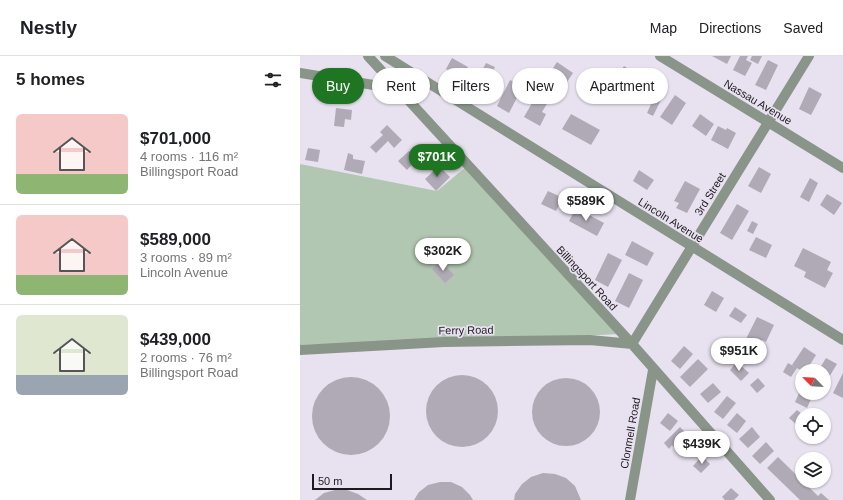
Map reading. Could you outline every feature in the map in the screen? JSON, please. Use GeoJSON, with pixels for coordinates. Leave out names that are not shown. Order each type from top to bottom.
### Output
{"type":"FeatureCollection","features":[{"type":"Feature","properties":{"kind":"street","name":"Billingsport Road"},"geometry":{"type":"LineString","coordinates":[[368,56],[379,68]]}},
{"type":"Feature","properties":{"kind":"street","name":"Lincoln Avenue"},"geometry":{"type":"LineString","coordinates":[[385,56],[843,340]]}},
{"type":"Feature","properties":{"kind":"street","name":"Nassau Avenue"},"geometry":{"type":"LineString","coordinates":[[660,56],[843,168]]}},
{"type":"Feature","properties":{"kind":"street","name":"3rd Street"},"geometry":{"type":"LineString","coordinates":[[632,344],[809,56]]}},
{"type":"Feature","properties":{"kind":"street"},"geometry":{"type":"LineString","coordinates":[[300,73],[372,85]]}},
{"type":"Feature","properties":{"kind":"street","name":"Billingsport Road"},"geometry":{"type":"LineString","coordinates":[[412,104],[632,344],[770,500]]}},
{"type":"Feature","properties":{"kind":"street","name":"Ferry Road"},"geometry":{"type":"LineString","coordinates":[[300,350],[444,342],[590,340],[632,344]]}},
{"type":"Feature","properties":{"kind":"street","name":"Clonmell Road"},"geometry":{"type":"LineString","coordinates":[[630,500],[654,370]]}},
{"type":"Feature","properties":{"kind":"green space"},"geometry":{"type":"Polygon","coordinates":[[[300,164],[437,191],[467,166],[620,334],[516,339],[300,345],[300,164]]]}},
{"type":"Feature","properties":{"kind":"building"},"geometry":{"type":"Polygon","coordinates":[[[712,56],[731,56],[727,64],[712,56]]]}},
{"type":"Feature","properties":{"kind":"building"},"geometry":{"type":"Polygon","coordinates":[[[740,56],[748,56],[746,60],[752,63],[745,76],[733,70],[740,56]]]}},
{"type":"Feature","properties":{"kind":"building"},"geometry":{"type":"Polygon","coordinates":[[[752,56],[762,56],[758,64],[750,60],[752,56]]]}},
{"type":"Feature","properties":{"kind":"building"},"geometry":{"type":"Polygon","coordinates":[[[452,58],[468,67],[467,68],[447,68],[452,58]]]}},
{"type":"Feature","properties":{"kind":"building"},"geometry":{"type":"Polygon","coordinates":[[[768,60],[778,65],[766,90],[755,85],[768,60]]]}},
{"type":"Feature","properties":{"kind":"building"},"geometry":{"type":"Polygon","coordinates":[[[557,62],[566,68],[553,68],[557,62]]]}},
{"type":"Feature","properties":{"kind":"building"},"geometry":{"type":"Polygon","coordinates":[[[486,63],[495,67],[494,68],[483,68],[486,63]]]}},
{"type":"Feature","properties":{"kind":"building"},"geometry":{"type":"Polygon","coordinates":[[[568,70],[573,73],[568,80],[568,70]]]}},
{"type":"Feature","properties":{"kind":"building"},"geometry":{"type":"Polygon","coordinates":[[[510,80],[512,81],[512,104],[514,104],[509,113],[497,106],[498,104],[504,104],[504,92],[510,80]]]}},
{"type":"Feature","properties":{"kind":"building"},"geometry":{"type":"Polygon","coordinates":[[[809,87],[822,94],[811,115],[799,109],[809,87]]]}},
{"type":"Feature","properties":{"kind":"building"},"geometry":{"type":"Polygon","coordinates":[[[675,95],[686,103],[672,125],[660,117],[675,95]]]}},
{"type":"Feature","properties":{"kind":"building"},"geometry":{"type":"Polygon","coordinates":[[[531,104],[547,104],[542,112],[546,114],[540,126],[524,117],[531,104]]]}},
{"type":"Feature","properties":{"kind":"building"},"geometry":{"type":"Polygon","coordinates":[[[651,104],[659,104],[653,116],[647,113],[651,104]]]}},
{"type":"Feature","properties":{"kind":"building"},"geometry":{"type":"Polygon","coordinates":[[[336,108],[352,110],[351,120],[345,119],[344,127],[334,126],[336,108]]]}},
{"type":"Feature","properties":{"kind":"building"},"geometry":{"type":"Polygon","coordinates":[[[571,114],[600,130],[591,145],[562,129],[571,114]]]}},
{"type":"Feature","properties":{"kind":"building"},"geometry":{"type":"Polygon","coordinates":[[[700,114],[714,124],[706,136],[692,126],[700,114]]]}},
{"type":"Feature","properties":{"kind":"building"},"geometry":{"type":"Polygon","coordinates":[[[387,125],[402,140],[394,148],[388,141],[376,153],[370,147],[383,135],[380,132],[387,125]]]}},
{"type":"Feature","properties":{"kind":"building"},"geometry":{"type":"Polygon","coordinates":[[[718,126],[726,130],[727,128],[736,133],[728,149],[711,140],[718,126]]]}},
{"type":"Feature","properties":{"kind":"building"},"geometry":{"type":"Polygon","coordinates":[[[308,148],[320,150],[318,162],[305,160],[308,148]]]}},
{"type":"Feature","properties":{"kind":"building"},"geometry":{"type":"Polygon","coordinates":[[[409,151],[417,159],[407,170],[398,161],[409,151]]]}},
{"type":"Feature","properties":{"kind":"building"},"geometry":{"type":"Polygon","coordinates":[[[348,153],[353,155],[353,159],[365,161],[362,174],[344,170],[348,153]]]}},
{"type":"Feature","properties":{"kind":"building"},"geometry":{"type":"Polygon","coordinates":[[[439,166],[450,177],[436,191],[425,179],[439,166]]]}},
{"type":"Feature","properties":{"kind":"building"},"geometry":{"type":"Polygon","coordinates":[[[759,167],[771,174],[761,193],[748,186],[759,167]]]}},
{"type":"Feature","properties":{"kind":"building"},"geometry":{"type":"Polygon","coordinates":[[[639,170],[654,180],[647,190],[633,181],[639,170]]]}},
{"type":"Feature","properties":{"kind":"building"},"geometry":{"type":"Polygon","coordinates":[[[810,178],[818,183],[809,202],[800,197],[810,178]]]}},
{"type":"Feature","properties":{"kind":"building"},"geometry":{"type":"Polygon","coordinates":[[[685,181],[700,189],[687,213],[676,208],[679,203],[674,201],[685,181]]]}},
{"type":"Feature","properties":{"kind":"building"},"geometry":{"type":"Polygon","coordinates":[[[548,191],[563,198],[556,211],[541,204],[548,191]]]}},
{"type":"Feature","properties":{"kind":"building"},"geometry":{"type":"Polygon","coordinates":[[[827,194],[842,203],[834,215],[820,205],[827,194]]]}},
{"type":"Feature","properties":{"kind":"building"},"geometry":{"type":"Polygon","coordinates":[[[737,204],[749,211],[732,240],[720,233],[737,204]]]}},
{"type":"Feature","properties":{"kind":"building"},"geometry":{"type":"Polygon","coordinates":[[[576,208],[604,223],[597,236],[569,221],[576,208]]]}},
{"type":"Feature","properties":{"kind":"building"},"geometry":{"type":"Polygon","coordinates":[[[752,221],[758,224],[753,234],[747,231],[752,221]]]}},
{"type":"Feature","properties":{"kind":"building"},"geometry":{"type":"Polygon","coordinates":[[[756,237],[772,245],[766,258],[749,250],[756,237]]]}},
{"type":"Feature","properties":{"kind":"building"},"geometry":{"type":"Polygon","coordinates":[[[632,241],[654,253],[647,266],[625,255],[632,241]]]}},
{"type":"Feature","properties":{"kind":"building"},"geometry":{"type":"Polygon","coordinates":[[[803,248],[831,262],[827,270],[833,273],[825,288],[804,277],[806,272],[794,266],[803,248]]]}},
{"type":"Feature","properties":{"kind":"building"},"geometry":{"type":"Polygon","coordinates":[[[608,253],[622,260],[608,287],[595,280],[608,253]]]}},
{"type":"Feature","properties":{"kind":"building"},"geometry":{"type":"Polygon","coordinates":[[[441,261],[454,275],[445,283],[432,269],[441,261]]]}},
{"type":"Feature","properties":{"kind":"building"},"geometry":{"type":"Polygon","coordinates":[[[629,273],[643,280],[629,308],[615,301],[629,273]]]}},
{"type":"Feature","properties":{"kind":"building"},"geometry":{"type":"Polygon","coordinates":[[[712,291],[724,298],[716,312],[704,305],[712,291]]]}},
{"type":"Feature","properties":{"kind":"building"},"geometry":{"type":"Polygon","coordinates":[[[735,307],[747,315],[741,323],[729,316],[735,307]]]}},
{"type":"Feature","properties":{"kind":"building"},"geometry":{"type":"Polygon","coordinates":[[[757,317],[774,325],[766,342],[762,340],[759,346],[746,339],[757,317]]]}},
{"type":"Feature","properties":{"kind":"building"},"geometry":{"type":"Polygon","coordinates":[[[684,346],[693,354],[680,369],[671,361],[684,346]]]}},
{"type":"Feature","properties":{"kind":"building"},"geometry":{"type":"Polygon","coordinates":[[[804,347],[816,355],[810,364],[795,364],[795,367],[792,365],[804,347]]]}},
{"type":"Feature","properties":{"kind":"building"},"geometry":{"type":"Polygon","coordinates":[[[826,358],[837,364],[831,374],[831,364],[822,364],[826,358]]]}},
{"type":"Feature","properties":{"kind":"building"},"geometry":{"type":"Polygon","coordinates":[[[698,359],[708,369],[690,387],[680,377],[698,359]]]}},
{"type":"Feature","properties":{"kind":"building"},"geometry":{"type":"Polygon","coordinates":[[[737,362],[749,373],[741,381],[730,370],[737,362]]]}},
{"type":"Feature","properties":{"kind":"building"},"geometry":{"type":"Polygon","coordinates":[[[788,363],[795,367],[795,371],[791,377],[783,372],[788,363]]]}},
{"type":"Feature","properties":{"kind":"building"},"geometry":{"type":"Polygon","coordinates":[[[843,373],[843,398],[833,393],[843,373]]]}},
{"type":"Feature","properties":{"kind":"building"},"geometry":{"type":"Polygon","coordinates":[[[462,375],[476,378],[488,385],[495,397],[498,411],[495,425],[488,437],[476,444],[462,447],[448,444],[436,437],[429,425],[426,411],[429,397],[436,385],[448,378],[462,375]]]}},
{"type":"Feature","properties":{"kind":"building"},"geometry":{"type":"Polygon","coordinates":[[[343,377],[359,377],[373,383],[384,394],[390,408],[390,424],[384,438],[373,449],[359,455],[343,455],[329,449],[318,438],[312,424],[312,408],[318,394],[329,383],[343,377]]]}},
{"type":"Feature","properties":{"kind":"building"},"geometry":{"type":"Polygon","coordinates":[[[566,378],[579,381],[590,388],[597,399],[600,412],[597,425],[590,436],[579,443],[566,446],[553,443],[542,436],[535,425],[532,412],[535,399],[542,388],[553,381],[566,378]]]}},
{"type":"Feature","properties":{"kind":"building"},"geometry":{"type":"Polygon","coordinates":[[[758,378],[765,386],[757,393],[750,385],[758,378]]]}},
{"type":"Feature","properties":{"kind":"building"},"geometry":{"type":"Polygon","coordinates":[[[713,383],[721,392],[708,403],[700,394],[713,383]]]}},
{"type":"Feature","properties":{"kind":"building"},"geometry":{"type":"Polygon","coordinates":[[[727,396],[736,403],[723,419],[714,412],[727,396]]]}},
{"type":"Feature","properties":{"kind":"building"},"geometry":{"type":"Polygon","coordinates":[[[796,400],[811,400],[807,408],[795,402],[796,400]]]}},
{"type":"Feature","properties":{"kind":"building"},"geometry":{"type":"Polygon","coordinates":[[[795,412],[795,423],[789,418],[795,412]]]}},
{"type":"Feature","properties":{"kind":"building"},"geometry":{"type":"Polygon","coordinates":[[[668,413],[678,421],[670,431],[660,423],[668,413]]]}},
{"type":"Feature","properties":{"kind":"building"},"geometry":{"type":"Polygon","coordinates":[[[737,413],[746,421],[737,433],[727,425],[737,413]]]}},
{"type":"Feature","properties":{"kind":"building"},"geometry":{"type":"Polygon","coordinates":[[[680,427],[693,440],[680,453],[672,445],[669,449],[664,443],[680,427]]]}},
{"type":"Feature","properties":{"kind":"building"},"geometry":{"type":"Polygon","coordinates":[[[752,427],[760,437],[748,448],[739,439],[752,427]]]}},
{"type":"Feature","properties":{"kind":"building"},"geometry":{"type":"Polygon","coordinates":[[[766,442],[774,451],[760,464],[752,456],[766,442]]]}},
{"type":"Feature","properties":{"kind":"building"},"geometry":{"type":"Polygon","coordinates":[[[702,456],[710,464],[701,473],[693,466],[702,456]]]}},
{"type":"Feature","properties":{"kind":"building"},"geometry":{"type":"Polygon","coordinates":[[[778,457],[795,474],[795,488],[810,488],[818,496],[821,493],[829,500],[800,500],[767,468],[778,457]]]}},
{"type":"Feature","properties":{"kind":"building"},"geometry":{"type":"Polygon","coordinates":[[[543,473],[555,474],[566,478],[575,486],[581,500],[514,500],[515,494],[522,484],[531,477],[543,473]]]}},
{"type":"Feature","properties":{"kind":"building"},"geometry":{"type":"Polygon","coordinates":[[[440,482],[451,482],[462,487],[473,500],[414,500],[419,492],[428,485],[440,482]]]}},
{"type":"Feature","properties":{"kind":"building"},"geometry":{"type":"Polygon","coordinates":[[[731,488],[739,495],[734,500],[725,500],[722,497],[731,488]]]}},
{"type":"Feature","properties":{"kind":"building"},"geometry":{"type":"Polygon","coordinates":[[[335,490],[347,490],[358,494],[367,500],[315,500],[324,493],[335,490]]]}}]}
